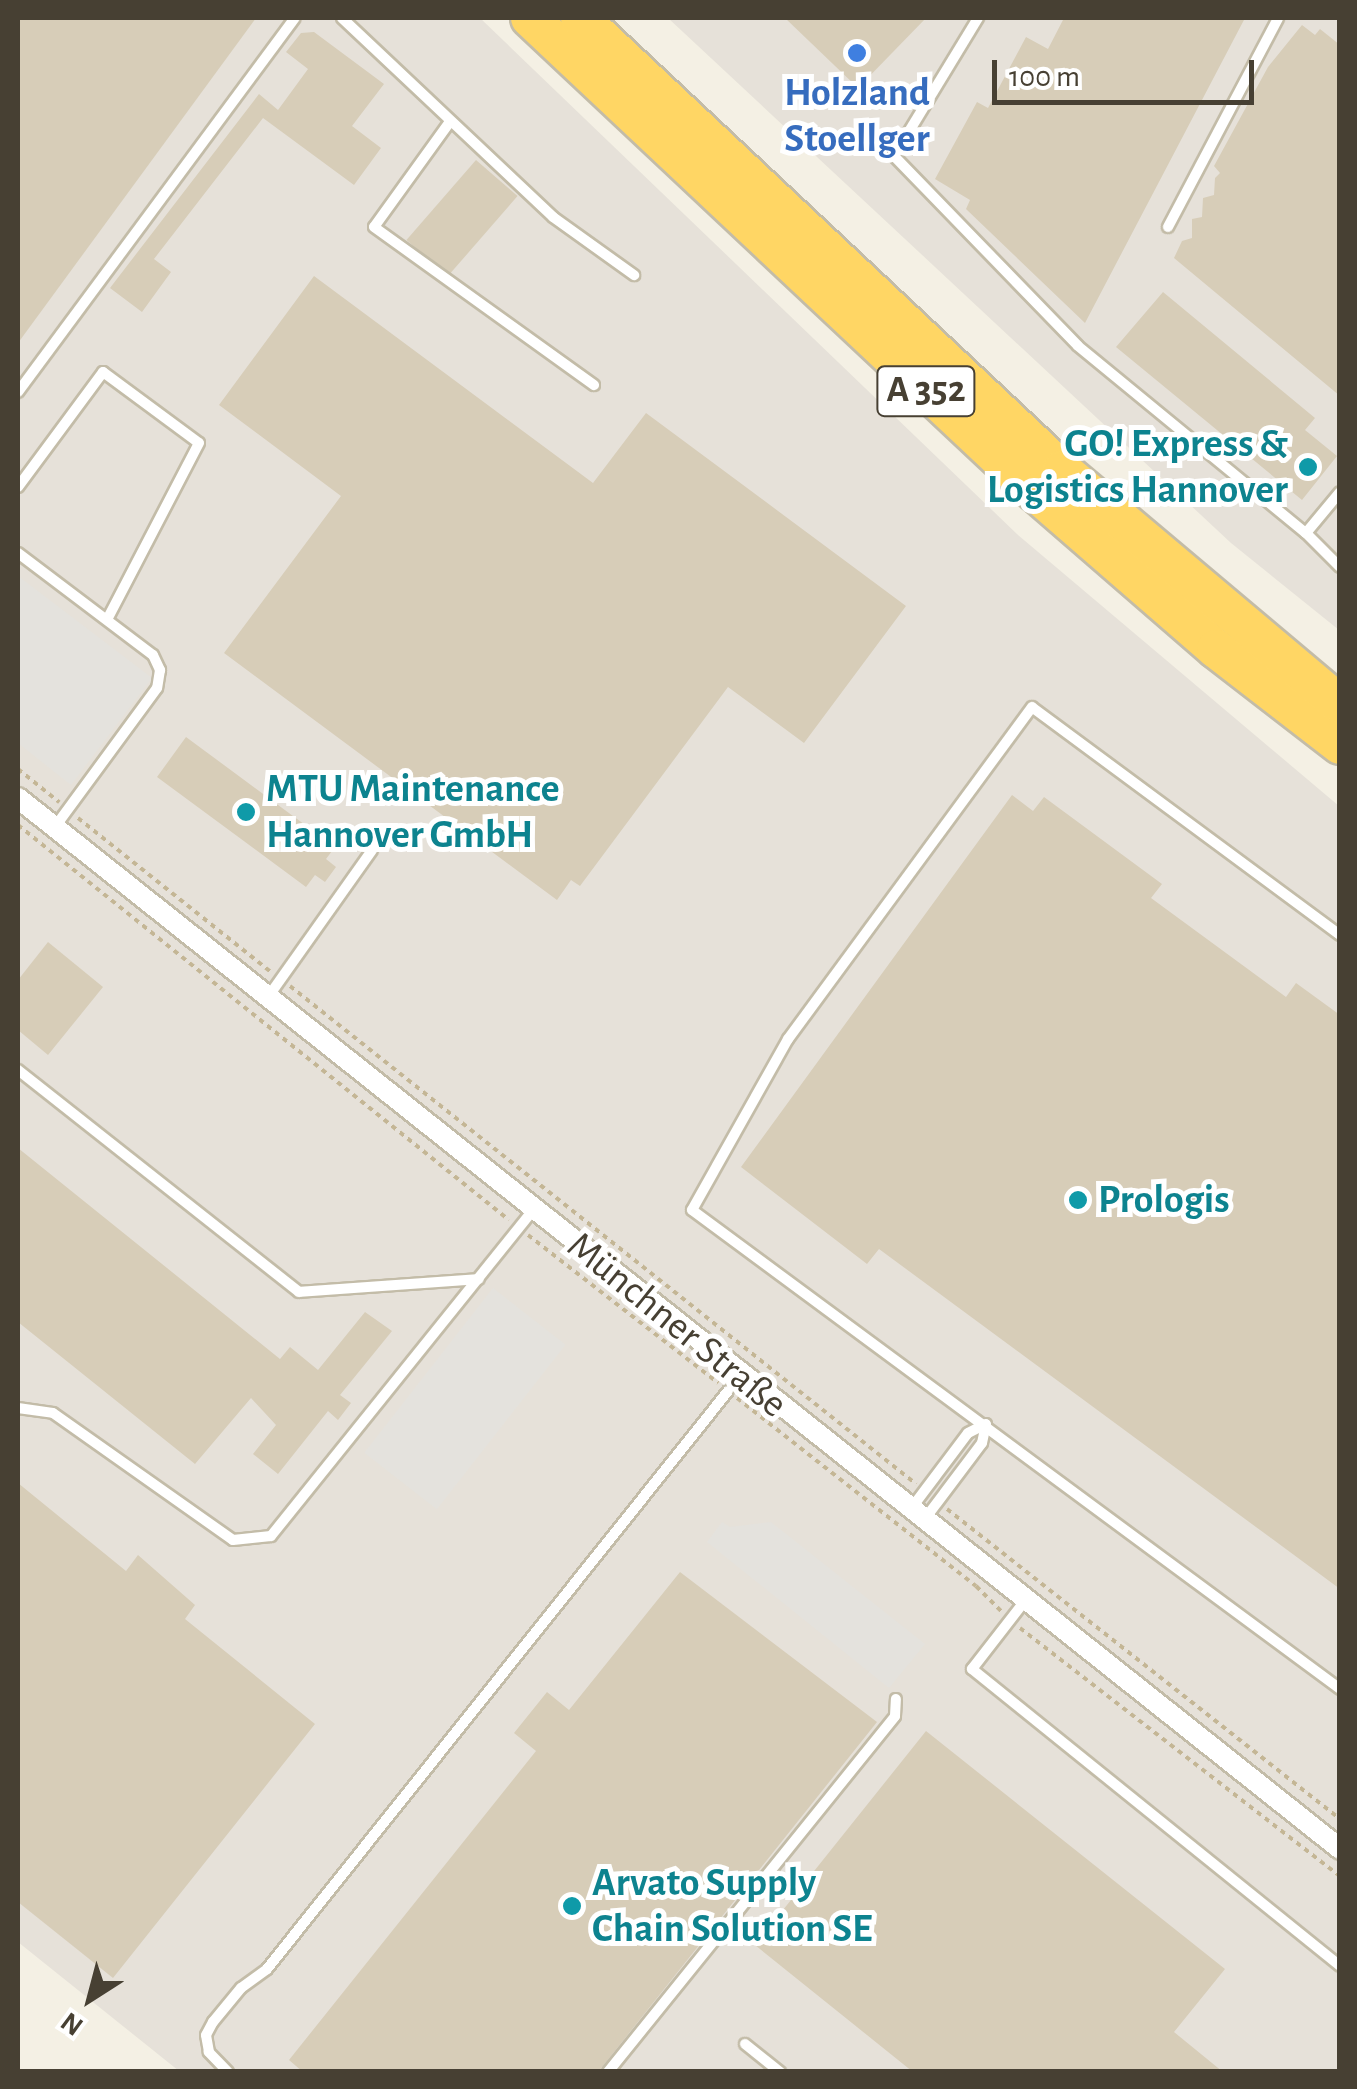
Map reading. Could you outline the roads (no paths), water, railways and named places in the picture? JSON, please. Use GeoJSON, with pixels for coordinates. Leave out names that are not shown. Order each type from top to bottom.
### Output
{"type":"FeatureCollection","features":[{"type":"Feature","properties":{"kind":"highway","name":"A 352"},"geometry":{"type":"LineString","coordinates":[[530,18],[1036,494],[1216,648],[1340,746]]}},
{"type":"Feature","properties":{"kind":"highway","name":"A 352"},"geometry":{"type":"LineString","coordinates":[[580,18],[1062,470],[1340,704]]}},
{"type":"Feature","properties":{"kind":"street","name":"Münchner Straße"},"geometry":{"type":"LineString","coordinates":[[18,798],[1024,1602],[1340,1849]]}},
{"type":"Feature","properties":{"kind":"lane"},"geometry":{"type":"LineString","coordinates":[[18,392],[295,18]]}},
{"type":"Feature","properties":{"kind":"lane"},"geometry":{"type":"LineString","coordinates":[[342,18],[553,217],[634,275]]}},
{"type":"Feature","properties":{"kind":"lane"},"geometry":{"type":"LineString","coordinates":[[978,18],[894,156],[1078,346],[1306,534],[1340,567]]}},
{"type":"Feature","properties":{"kind":"lane"},"geometry":{"type":"LineString","coordinates":[[1168,227],[1278,18]]}},
{"type":"Feature","properties":{"kind":"lane"},"geometry":{"type":"LineString","coordinates":[[449,123],[374,227],[594,385]]}},
{"type":"Feature","properties":{"kind":"lane"},"geometry":{"type":"LineString","coordinates":[[18,487],[102,372],[199,443],[107,620]]}},
{"type":"Feature","properties":{"kind":"lane"},"geometry":{"type":"LineString","coordinates":[[1306,534],[1340,492]]}},
{"type":"Feature","properties":{"kind":"lane"},"geometry":{"type":"LineString","coordinates":[[18,553],[153,655],[160,670],[157,688],[54,828]]}},
{"type":"Feature","properties":{"kind":"lane"},"geometry":{"type":"LineString","coordinates":[[1340,935],[1032,707],[788,1038],[692,1210],[1340,1689]]}},
{"type":"Feature","properties":{"kind":"lane"},"geometry":{"type":"LineString","coordinates":[[268,998],[372,850]]}},
{"type":"Feature","properties":{"kind":"lane"},"geometry":{"type":"LineString","coordinates":[[18,1070],[299,1292],[478,1279]]}},
{"type":"Feature","properties":{"kind":"lane"},"geometry":{"type":"LineString","coordinates":[[18,1408],[53,1413],[234,1540],[272,1536],[533,1210]]}},
{"type":"Feature","properties":{"kind":"lane"},"geometry":{"type":"LineString","coordinates":[[228,2072],[209,2052],[206,2035],[213,2022],[241,1988],[268,1969],[728,1391]]}},
{"type":"Feature","properties":{"kind":"lane"},"geometry":{"type":"LineString","coordinates":[[916,1516],[925,1492],[968,1433],[986,1424]]}},
{"type":"Feature","properties":{"kind":"lane"},"geometry":{"type":"LineString","coordinates":[[916,1516],[938,1502],[982,1443],[986,1424]]}},
{"type":"Feature","properties":{"kind":"lane"},"geometry":{"type":"LineString","coordinates":[[1024,1602],[972,1669],[1340,1966]]}},
{"type":"Feature","properties":{"kind":"lane"},"geometry":{"type":"LineString","coordinates":[[608,2072],[894,1716],[896,1700]]}},
{"type":"Feature","properties":{"kind":"lane"},"geometry":{"type":"LineString","coordinates":[[745,2044],[780,2072]]}},
{"type":"Feature","properties":{"kind":"place","name":"Holzland Stoellger"},"geometry":{"type":"Point","coordinates":[857,53]}},
{"type":"Feature","properties":{"kind":"place","name":"GO! Express & Logistics Hannover"},"geometry":{"type":"Point","coordinates":[1308,467]}},
{"type":"Feature","properties":{"kind":"place","name":"MTU Maintenance Hannover GmbH"},"geometry":{"type":"Point","coordinates":[246,812]}},
{"type":"Feature","properties":{"kind":"place","name":"Prologis"},"geometry":{"type":"Point","coordinates":[1078,1200]}},
{"type":"Feature","properties":{"kind":"place","name":"Arvato Supply Chain Solution SE"},"geometry":{"type":"Point","coordinates":[572,1906]}}]}
